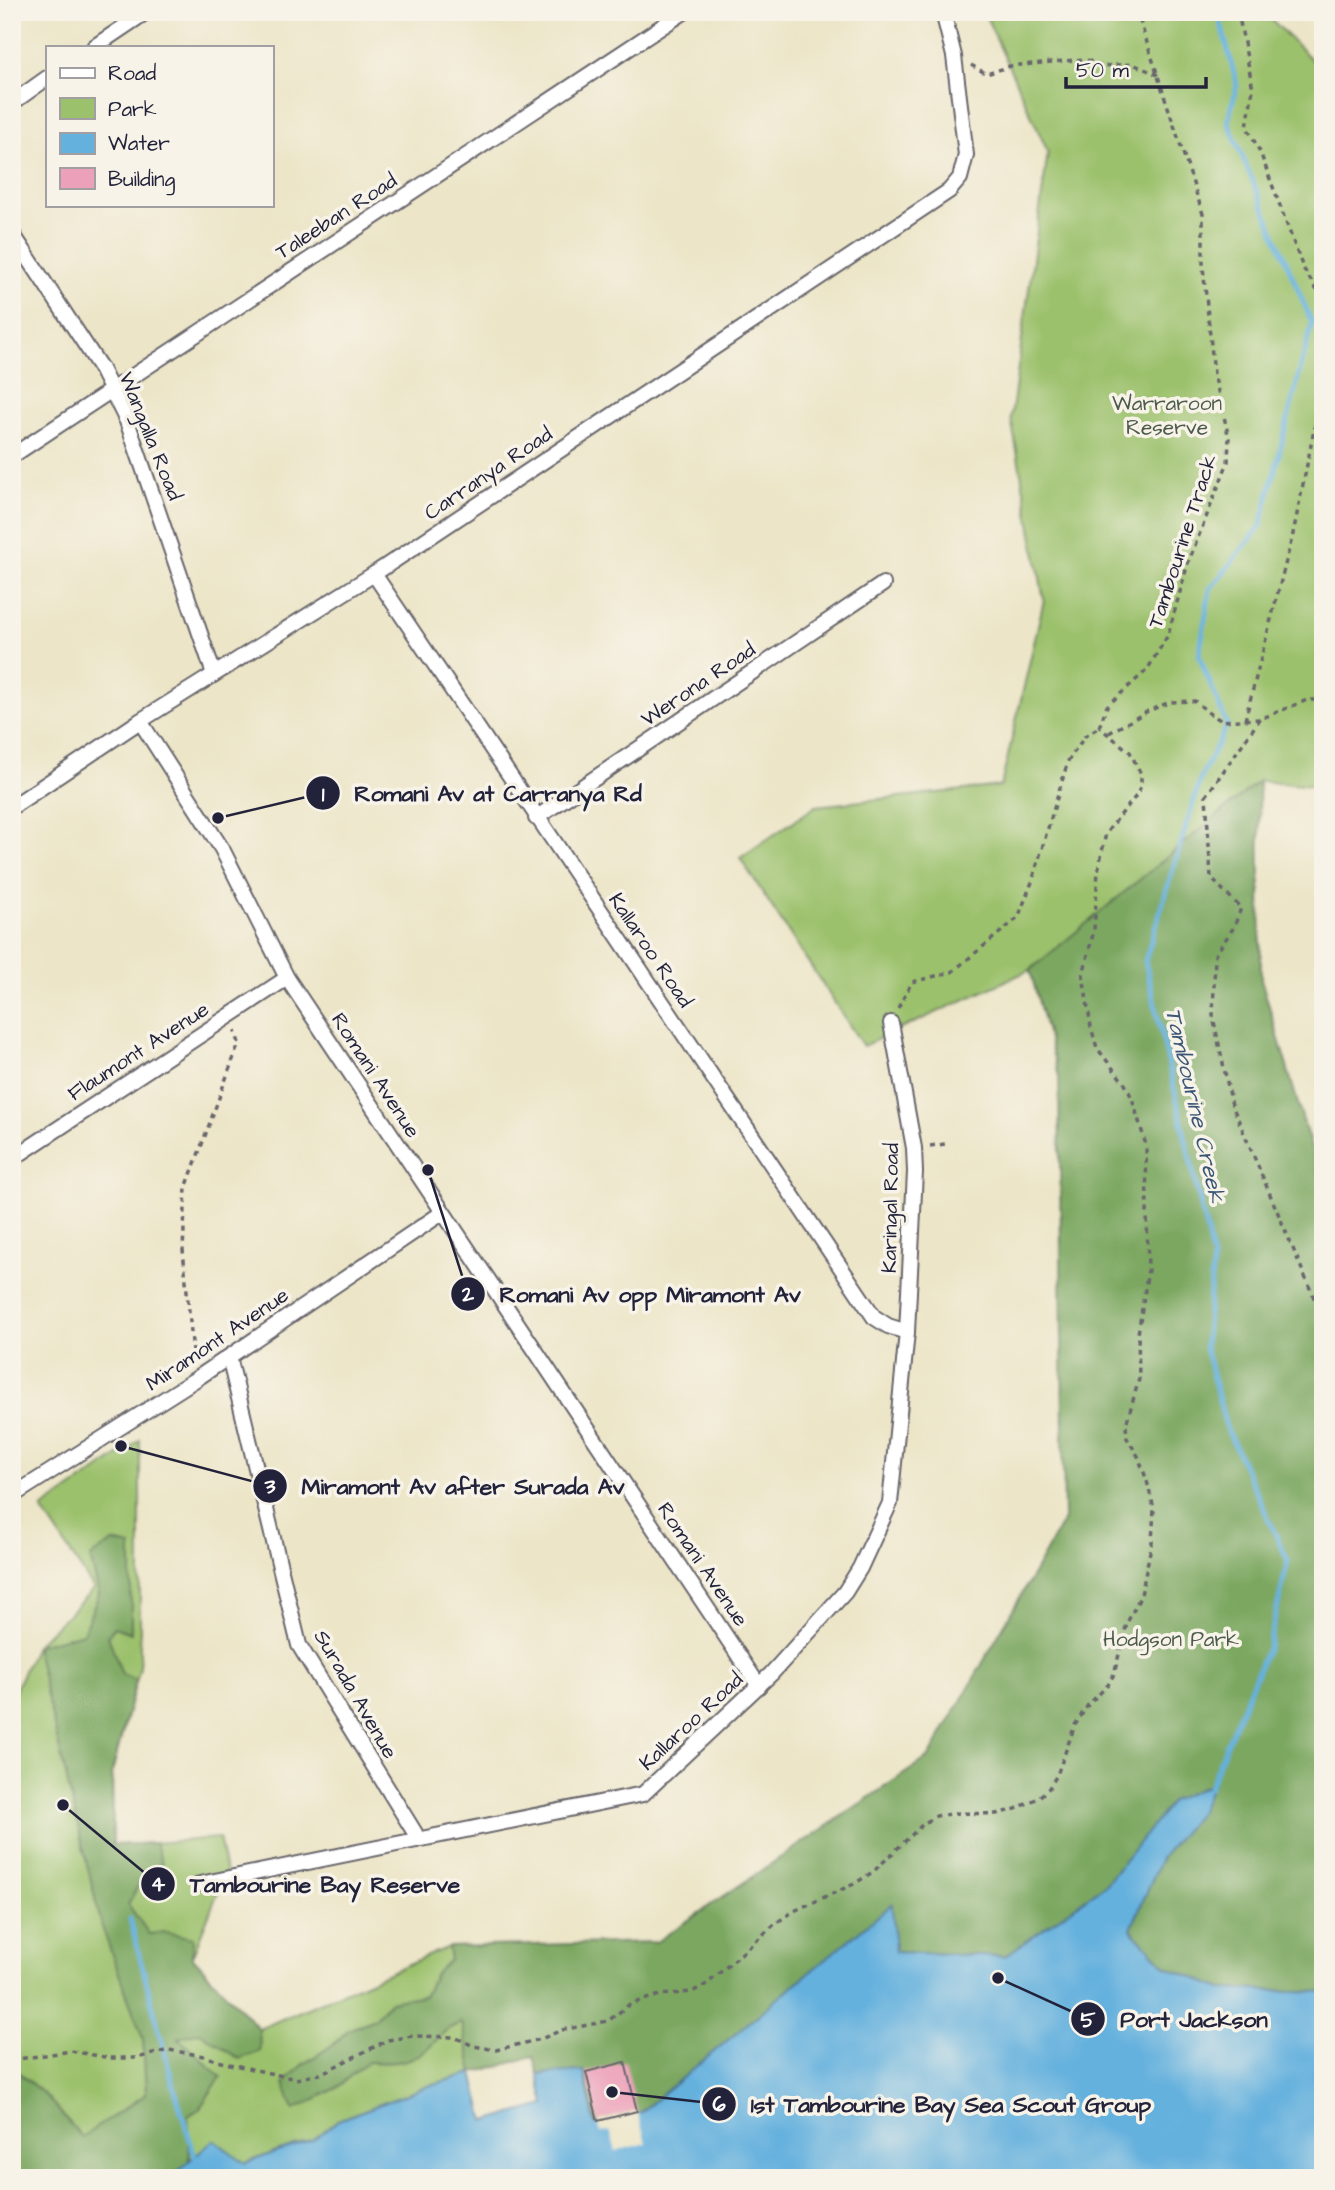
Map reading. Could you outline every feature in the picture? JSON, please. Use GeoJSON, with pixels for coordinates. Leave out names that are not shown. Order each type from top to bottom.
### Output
{"type":"FeatureCollection","features":[{"type":"Feature","properties":{"kind":"street"},"geometry":{"type":"LineString","coordinates":[[95,46],[146,12]]}},
{"type":"Feature","properties":{"kind":"street","name":"Taleeban Road"},"geometry":{"type":"LineString","coordinates":[[12,456],[684,12]]}},
{"type":"Feature","properties":{"kind":"street"},"geometry":{"type":"LineString","coordinates":[[943,12],[954,56]]}},
{"type":"Feature","properties":{"kind":"street","name":"Carranya Road"},"geometry":{"type":"LineString","coordinates":[[12,807],[140,721],[374,574],[949,191],[960,178],[966,155],[954,56]]}},
{"type":"Feature","properties":{"kind":"street"},"geometry":{"type":"LineString","coordinates":[[12,103],[46,79]]}},
{"type":"Feature","properties":{"kind":"street","name":"Wangalla Road"},"geometry":{"type":"LineString","coordinates":[[12,233],[112,389],[138,449],[214,674]]}},
{"type":"Feature","properties":{"kind":"street","name":"Kallaroo Road"},"geometry":{"type":"LineString","coordinates":[[374,574],[874,1317],[888,1326],[907,1332]]}},
{"type":"Feature","properties":{"kind":"street","name":"Werona Road"},"geometry":{"type":"LineString","coordinates":[[537,818],[883,584]]}},
{"type":"Feature","properties":{"kind":"street","name":"Romani Avenue"},"geometry":{"type":"LineString","coordinates":[[140,721],[222,849],[287,978],[760,1686]]}},
{"type":"Feature","properties":{"kind":"street","name":"Flaumont Avenue"},"geometry":{"type":"LineString","coordinates":[[12,1159],[287,978]]}},
{"type":"Feature","properties":{"kind":"street","name":"Karingal Road"},"geometry":{"type":"LineString","coordinates":[[891,1023],[914,1148],[905,1353]]}},
{"type":"Feature","properties":{"kind":"street","name":"Miramont Avenue"},"geometry":{"type":"LineString","coordinates":[[12,1496],[196,1379],[442,1213]]}},
{"type":"Feature","properties":{"kind":"street","name":"Kallaroo Road"},"geometry":{"type":"LineString","coordinates":[[200,1884],[643,1794],[760,1686],[845,1592],[860,1569],[884,1518],[892,1489],[905,1353]]}},
{"type":"Feature","properties":{"kind":"street","name":"Surada Avenue"},"geometry":{"type":"LineString","coordinates":[[229,1357],[299,1645],[415,1833],[416,1840]]}},
{"type":"Feature","properties":{"kind":"path","name":"Tambourine Track"},"geometry":{"type":"LineString","coordinates":[[891,1023],[912,982],[952,972],[1018,918],[1032,881],[1068,761],[1085,736],[1099,727],[1107,706],[1147,670],[1168,635],[1188,563],[1227,462],[1229,438],[1214,374],[1203,267],[1203,214],[1137,12]]}},
{"type":"Feature","properties":{"kind":"path"},"geometry":{"type":"LineString","coordinates":[[1238,12],[1253,89],[1247,127],[1260,152],[1303,268],[1323,300]]}},
{"type":"Feature","properties":{"kind":"path"},"geometry":{"type":"LineString","coordinates":[[954,56],[987,74],[1010,66],[1085,60],[1101,65],[1133,64],[1159,75]]}},
{"type":"Feature","properties":{"kind":"path"},"geometry":{"type":"LineString","coordinates":[[1243,720],[1293,534],[1316,420],[1323,403]]}},
{"type":"Feature","properties":{"kind":"path"},"geometry":{"type":"LineString","coordinates":[[1108,734],[1148,710],[1170,702],[1195,701],[1222,721],[1260,719],[1307,700],[1323,701]]}},
{"type":"Feature","properties":{"kind":"path"},"geometry":{"type":"LineString","coordinates":[[1260,719],[1206,796],[1211,878],[1241,908],[1234,927],[1215,955],[1213,1017],[1232,1105],[1323,1319]]}},
{"type":"Feature","properties":{"kind":"path"},"geometry":{"type":"LineString","coordinates":[[12,2060],[71,2051],[110,2058],[137,2058],[169,2050],[204,2056],[282,2077],[307,2078],[344,2063],[388,2040],[413,2036],[454,2037],[474,2046],[496,2050],[541,2039],[562,2030],[608,2021],[630,2004],[660,1994],[692,1992],[707,1984],[776,1923],[794,1911],[856,1884],[874,1871],[923,1824],[936,1816],[958,1813],[996,1814],[1016,1809],[1038,1798],[1049,1788],[1057,1775],[1075,1725],[1088,1704],[1108,1685],[1114,1674],[1127,1623],[1141,1595],[1152,1542],[1154,1509],[1138,1456],[1127,1438],[1126,1425],[1139,1379],[1138,1334],[1147,1270],[1146,1145],[1125,1084],[1097,1048],[1083,975],[1094,930],[1098,871],[1106,834],[1136,796],[1141,774],[1130,752],[1099,727]]}},
{"type":"Feature","properties":{"kind":"path"},"geometry":{"type":"LineString","coordinates":[[196,1379],[183,1250],[186,1188],[239,1043],[230,1015]]}},
{"type":"Feature","properties":{"kind":"green space","name":"Warraroon Reserve"},"geometry":{"type":"Polygon","coordinates":[[[984,12],[1264,12],[1323,71],[1323,787],[1259,781],[1219,814],[1059,1814],[1154,869],[1030,970],[863,1046],[740,858],[816,806],[1001,786],[1044,600],[1011,418],[1048,152],[984,12]]]}},
{"type":"Feature","properties":{"kind":"green space","name":"Hodgson Park"},"geometry":{"type":"Polygon","coordinates":[[[1259,781],[1261,979],[1323,1188],[1323,1992],[1222,1989],[1166,1967],[1131,1929],[1161,1858],[1199,1813],[1211,1784],[1173,1800],[1106,1884],[1005,1956],[895,1952],[891,1905],[641,2112],[595,2124],[584,2071],[538,2074],[533,2057],[473,2073],[462,2023],[448,2029],[416,2057],[396,2062],[367,2062],[335,2089],[294,2110],[284,2083],[302,2065],[334,2044],[348,2030],[374,2019],[390,2001],[425,1995],[434,1975],[450,1960],[448,1947],[656,1942],[929,1757],[1064,1520],[1059,1077],[1030,970],[1259,781]]]}},
{"type":"Feature","properties":{"kind":"green space"},"geometry":{"type":"Polygon","coordinates":[[[140,1440],[140,1667],[112,1772],[113,1846],[219,1838],[226,1872],[192,1957],[259,2029],[448,1947],[473,2073],[434,2084],[338,2120],[313,2140],[244,2163],[214,2141],[170,2178],[12,2178],[12,1697],[35,1646],[94,1589],[42,1509],[140,1440]]]}},
{"type":"Feature","properties":{"kind":"green space"},"geometry":{"type":"Polygon","coordinates":[[[113,1542],[131,1546],[131,1633],[114,1627],[108,1636],[122,1674],[136,1680],[112,1772],[113,1845],[155,1843],[162,1862],[140,1883],[128,1904],[149,1934],[166,1932],[193,1938],[192,1957],[259,2029],[260,2051],[239,2059],[200,2032],[178,2038],[221,2077],[199,2109],[188,2116],[190,2161],[170,2178],[12,2178],[12,2067],[46,2096],[82,2137],[146,2094],[143,2039],[102,1927],[35,1646],[83,1633],[99,1594],[90,1557],[113,1542]]]}},
{"type":"Feature","properties":{"kind":"water"},"geometry":{"type":"Polygon","coordinates":[[[1212,1784],[1199,1813],[1161,1858],[1131,1929],[1166,1967],[1222,1989],[1323,1992],[1323,2178],[170,2178],[214,2140],[245,2163],[313,2140],[338,2120],[434,2084],[473,2073],[485,2121],[545,2105],[538,2074],[584,2071],[595,2124],[641,2112],[892,1904],[895,1952],[1005,1956],[1106,1884],[1173,1800],[1212,1784]]]}},
{"type":"Feature","properties":{"kind":"pier"},"geometry":{"type":"Polygon","coordinates":[[[637,2111],[646,2143],[616,2151],[610,2131],[601,2133],[598,2121],[637,2111]]]}},
{"type":"Feature","properties":{"kind":"building"},"geometry":{"type":"Polygon","coordinates":[[[625,2062],[637,2111],[598,2121],[586,2072],[625,2062]]]}},
{"type":"Feature","properties":{"kind":"waterway","name":"Tambourine Creek"},"geometry":{"type":"LineString","coordinates":[[1209,1787],[1269,1644],[1288,1561],[1226,1427],[1205,1347],[1213,1259],[1145,961],[1201,777],[1227,725],[1199,656],[1210,589],[1261,526],[1312,323],[1228,122],[1237,85],[1218,12]]}},
{"type":"Feature","properties":{"kind":"waterway"},"geometry":{"type":"LineString","coordinates":[[1312,323],[1323,320]]}},
{"type":"Feature","properties":{"kind":"waterway"},"geometry":{"type":"LineString","coordinates":[[130,1919],[195,2157]]}},
{"type":"Feature","properties":{"kind":"place","name":"Romani Av at Carranya Rd"},"geometry":{"type":"Point","coordinates":[218,818]}},
{"type":"Feature","properties":{"kind":"place","name":"Romani Av opp Miramont Av"},"geometry":{"type":"Point","coordinates":[428,1170]}},
{"type":"Feature","properties":{"kind":"place","name":"Miramont Av after Surada Av"},"geometry":{"type":"Point","coordinates":[121,1446]}},
{"type":"Feature","properties":{"kind":"place","name":"Tambourine Bay Reserve"},"geometry":{"type":"Point","coordinates":[63,1805]}},
{"type":"Feature","properties":{"kind":"place","name":"Port Jackson"},"geometry":{"type":"Point","coordinates":[998,1978]}},
{"type":"Feature","properties":{"kind":"place","name":"1st Tambourine Bay Sea Scout Group"},"geometry":{"type":"Point","coordinates":[612,2092]}}]}
